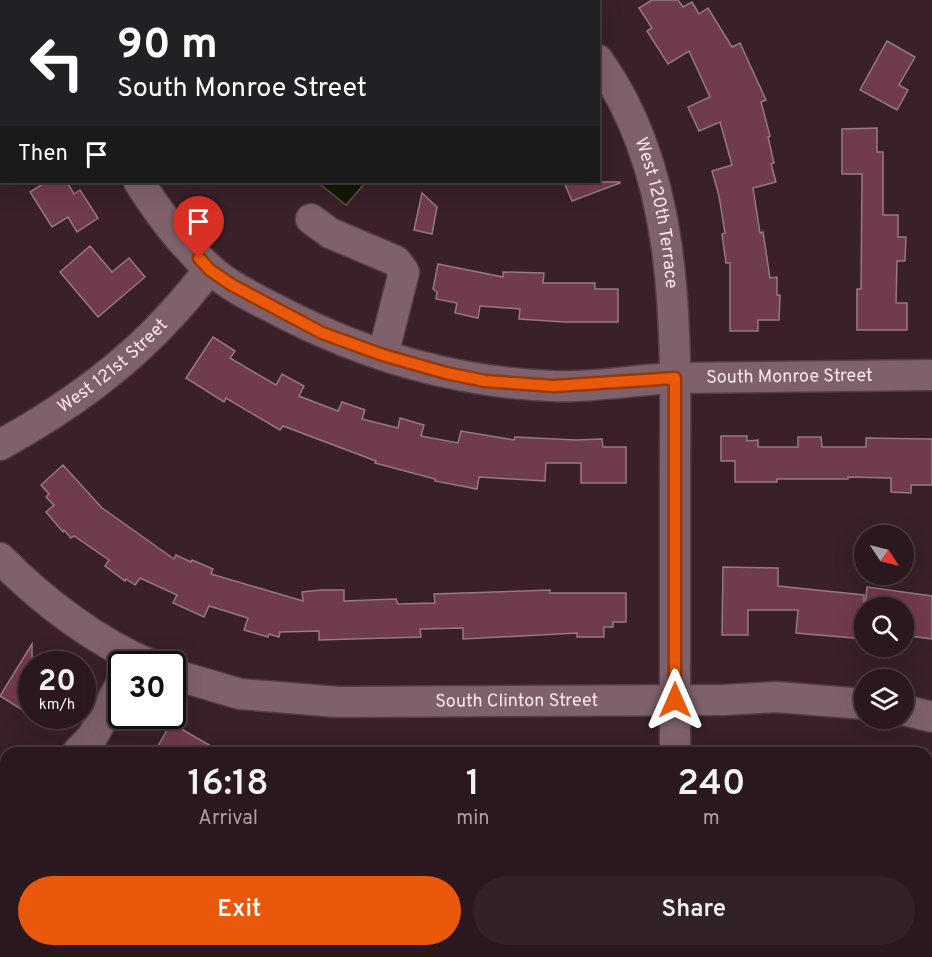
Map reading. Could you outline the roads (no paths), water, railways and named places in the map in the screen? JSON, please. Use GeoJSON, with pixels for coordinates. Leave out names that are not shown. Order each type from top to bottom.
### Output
{"type":"FeatureCollection","features":[{"type":"Feature","properties":{"kind":"street","name":"West 120th Terrace"},"geometry":{"type":"LineString","coordinates":[[600,63],[611,78],[633,122],[654,182],[665,229],[675,378],[675,747]]}},
{"type":"Feature","properties":{"kind":"street","name":"South Monroe Street"},"geometry":{"type":"LineString","coordinates":[[140,183],[176,234],[210,270],[259,301],[322,333],[383,355],[446,373],[485,381],[543,386],[675,378],[932,375]]}},
{"type":"Feature","properties":{"kind":"street"},"geometry":{"type":"LineString","coordinates":[[311,219],[330,233],[396,261],[402,268],[404,273],[383,355]]}},
{"type":"Feature","properties":{"kind":"street","name":"West 121st Street"},"geometry":{"type":"LineString","coordinates":[[0,445],[33,427],[120,364],[170,316],[210,270]]}},
{"type":"Feature","properties":{"kind":"street"},"geometry":{"type":"LineString","coordinates":[[0,558],[37,593],[114,651]]}},
{"type":"Feature","properties":{"kind":"street","name":"South Clinton Street"},"geometry":{"type":"LineString","coordinates":[[186,678],[240,694],[338,702],[776,698],[854,703]]}},
{"type":"Feature","properties":{"kind":"street"},"geometry":{"type":"LineString","coordinates":[[83,747],[93,736],[108,711]]}},
{"type":"Feature","properties":{"kind":"street"},"geometry":{"type":"LineString","coordinates":[[914,713],[932,717]]}}]}
